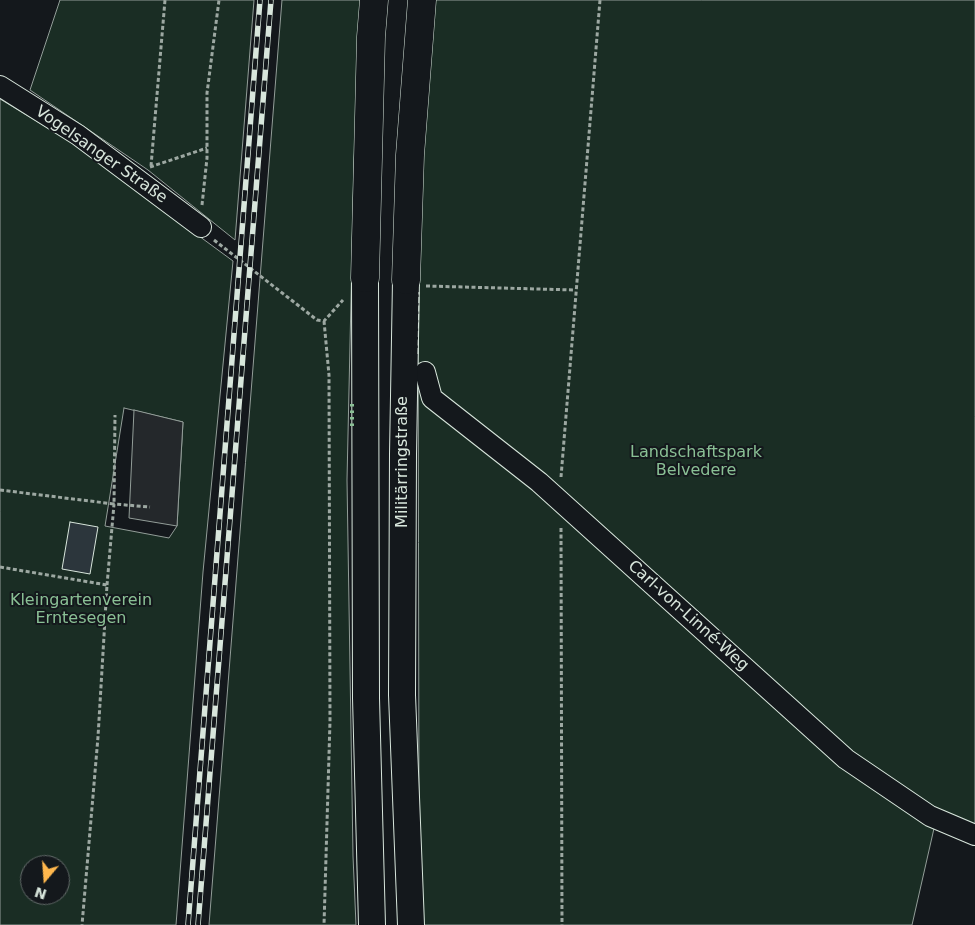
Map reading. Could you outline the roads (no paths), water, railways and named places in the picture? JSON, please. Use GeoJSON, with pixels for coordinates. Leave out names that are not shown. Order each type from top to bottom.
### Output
{"type":"FeatureCollection","features":[{"type":"Feature","properties":{"kind":"highway"},"geometry":{"type":"LineString","coordinates":[[366,278],[374,0]]}},
{"type":"Feature","properties":{"kind":"highway","name":"Militärringstraße"},"geometry":{"type":"LineString","coordinates":[[416,283],[410,155],[422,0]]}},
{"type":"Feature","properties":{"kind":"main road"},"geometry":{"type":"LineString","coordinates":[[366,278],[366,698],[372,925]]}},
{"type":"Feature","properties":{"kind":"main road","name":"Militärringstraße"},"geometry":{"type":"LineString","coordinates":[[412,925],[402,695],[403,454],[416,283]]}},
{"type":"Feature","properties":{"kind":"street","name":"Vogelsanger Straße"},"geometry":{"type":"LineString","coordinates":[[0,86],[145,174],[200,227]]}},
{"type":"Feature","properties":{"kind":"street","name":"Carl-von-Linné-Weg"},"geometry":{"type":"LineString","coordinates":[[425,372],[432,398],[539,482],[846,759],[930,816],[975,835]]}},
{"type":"Feature","properties":{"kind":"railway"},"geometry":{"type":"LineString","coordinates":[[188,925],[260,0]]}},
{"type":"Feature","properties":{"kind":"railway"},"geometry":{"type":"LineString","coordinates":[[198,925],[271,0]]}},
{"type":"Feature","properties":{"kind":"park label","name":"Landschaftspark Belvedere"},"geometry":{"type":"Point","coordinates":[696,462]}},
{"type":"Feature","properties":{"kind":"park label","name":"Kleingartenverein Erntesegen"},"geometry":{"type":"Point","coordinates":[81,610]}}]}
